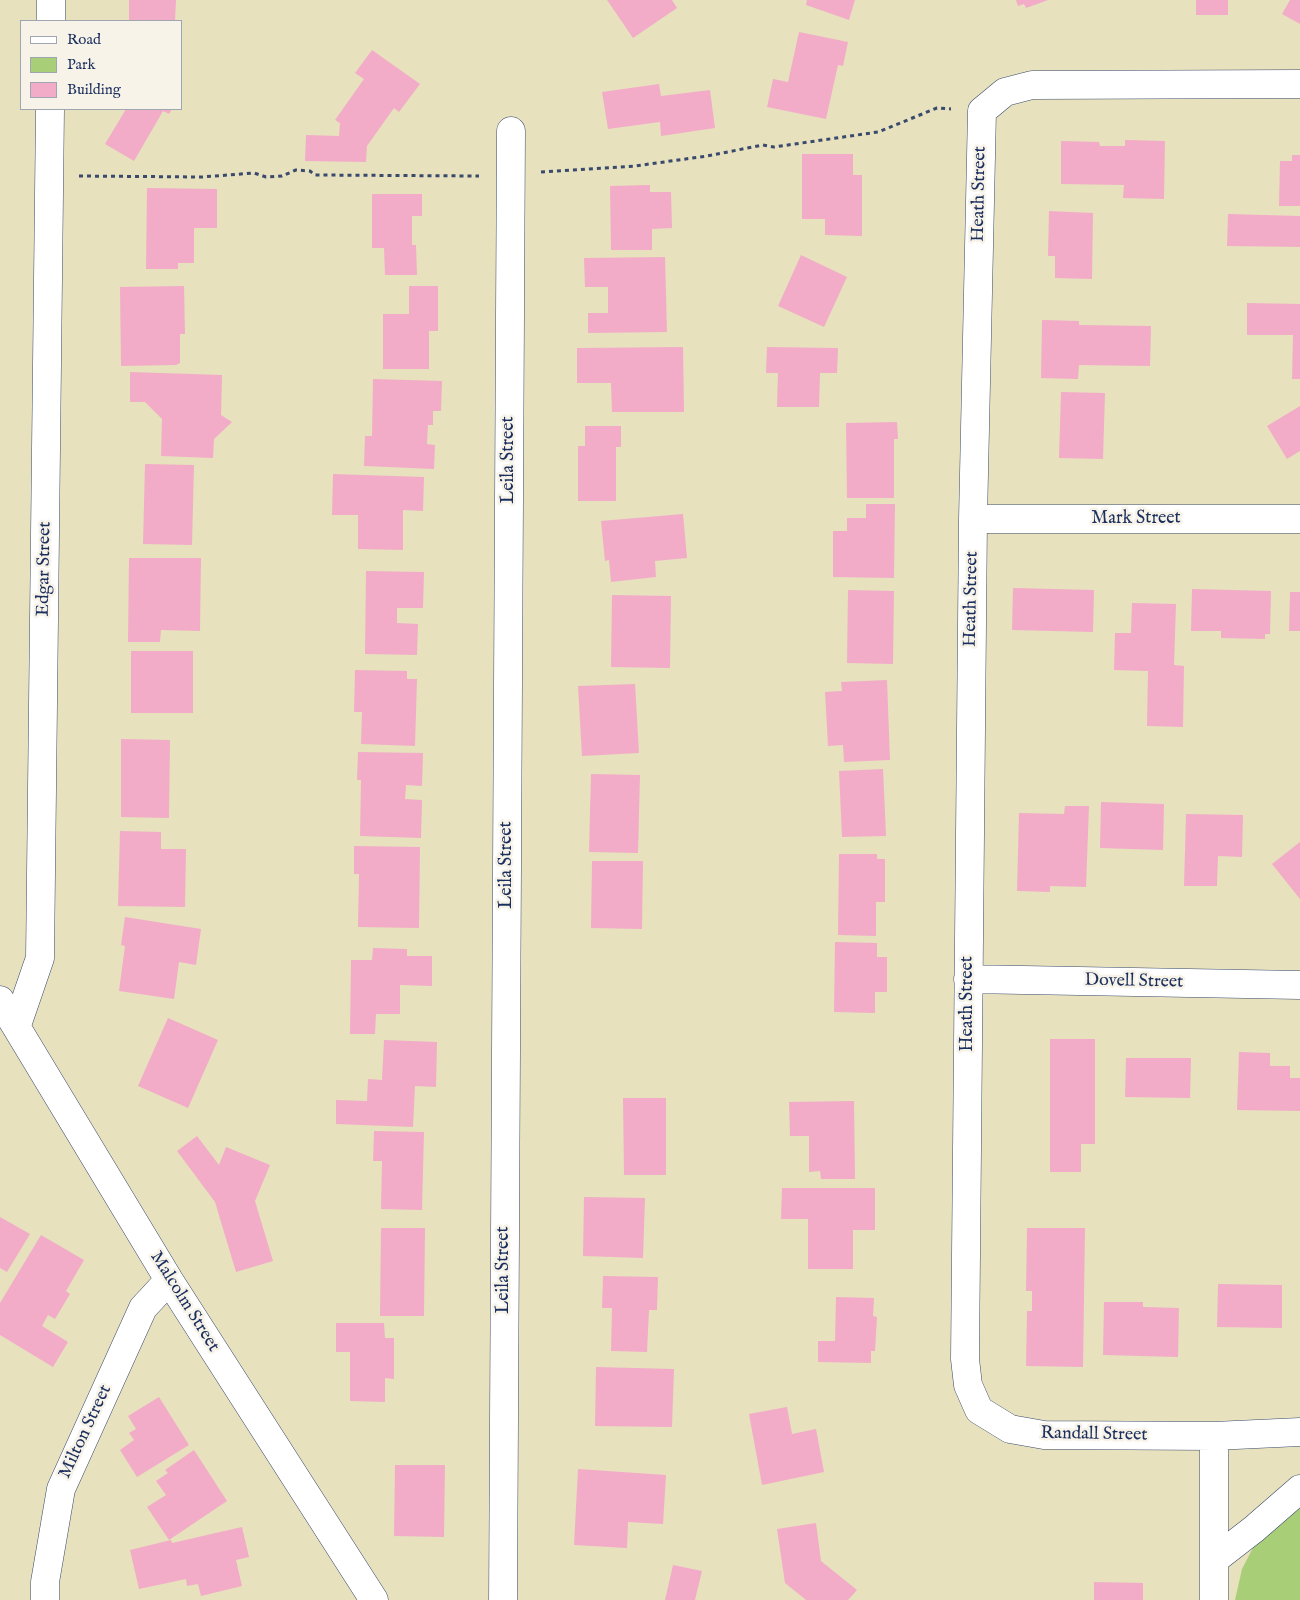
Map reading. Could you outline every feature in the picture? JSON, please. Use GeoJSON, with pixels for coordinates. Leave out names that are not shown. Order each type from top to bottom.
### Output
{"type":"FeatureCollection","features":[{"type":"Feature","properties":{"kind":"street"},"geometry":{"type":"LineString","coordinates":[[51,0],[51,20]]}},
{"type":"Feature","properties":{"kind":"street","name":"Heath Street"},"geometry":{"type":"LineString","coordinates":[[979,1410],[968,1385],[965,1359],[972,519],[982,111],[1005,92],[1032,85],[1300,84]]}},
{"type":"Feature","properties":{"kind":"street","name":"Edgar Street"},"geometry":{"type":"LineString","coordinates":[[17,1025],[40,958],[50,110]]}},
{"type":"Feature","properties":{"kind":"street","name":"Leila Street"},"geometry":{"type":"LineString","coordinates":[[503,1600],[511,131]]}},
{"type":"Feature","properties":{"kind":"street","name":"Mark Street"},"geometry":{"type":"LineString","coordinates":[[972,519],[1300,519]]}},
{"type":"Feature","properties":{"kind":"street","name":"Dovell Street"},"geometry":{"type":"LineString","coordinates":[[968,978],[1300,984]]}},
{"type":"Feature","properties":{"kind":"street","name":"Malcolm Street"},"geometry":{"type":"LineString","coordinates":[[0,1000],[17,1025],[169,1280],[374,1600]]}},
{"type":"Feature","properties":{"kind":"street","name":"Milton Street"},"geometry":{"type":"LineString","coordinates":[[45,1600],[45,1582],[61,1489],[143,1308],[169,1280]]}},
{"type":"Feature","properties":{"kind":"street","name":"Randall Street"},"geometry":{"type":"LineString","coordinates":[[979,1410],[1010,1429],[1044,1435],[1214,1436],[1300,1432]]}},
{"type":"Feature","properties":{"kind":"street"},"geometry":{"type":"LineString","coordinates":[[1214,1436],[1214,1600]]}},
{"type":"Feature","properties":{"kind":"street"},"geometry":{"type":"LineString","coordinates":[[1214,1560],[1254,1529],[1300,1489]]}},
{"type":"Feature","properties":{"kind":"green space"},"geometry":{"type":"Polygon","coordinates":[[[1300,1504],[1300,1600],[1235,1600],[1242,1569],[1255,1544],[1300,1504]]]}},
{"type":"Feature","properties":{"kind":"building"},"geometry":{"type":"Polygon","coordinates":[[[129,0],[176,0],[175,20],[129,20],[129,0]]]}},
{"type":"Feature","properties":{"kind":"building"},"geometry":{"type":"Polygon","coordinates":[[[607,0],[672,0],[677,8],[633,38],[607,0]]]}},
{"type":"Feature","properties":{"kind":"building"},"geometry":{"type":"Polygon","coordinates":[[[807,0],[855,0],[849,20],[806,5],[807,0]]]}},
{"type":"Feature","properties":{"kind":"building"},"geometry":{"type":"Polygon","coordinates":[[[1016,0],[1048,0],[1026,8],[1024,4],[1018,6],[1016,0]]]}},
{"type":"Feature","properties":{"kind":"building"},"geometry":{"type":"Polygon","coordinates":[[[1196,0],[1228,0],[1228,15],[1196,15],[1196,0]]]}},
{"type":"Feature","properties":{"kind":"building"},"geometry":{"type":"Polygon","coordinates":[[[1290,0],[1300,0],[1300,24],[1282,14],[1290,0]]]}},
{"type":"Feature","properties":{"kind":"building"},"geometry":{"type":"Polygon","coordinates":[[[799,32],[848,42],[843,66],[838,65],[826,119],[767,107],[773,79],[788,82],[799,32]]]}},
{"type":"Feature","properties":{"kind":"building"},"geometry":{"type":"Polygon","coordinates":[[[372,50],[420,84],[399,112],[394,108],[367,146],[366,162],[305,161],[306,135],[339,136],[340,123],[335,120],[364,79],[355,73],[372,50]]]}},
{"type":"Feature","properties":{"kind":"building"},"geometry":{"type":"Polygon","coordinates":[[[659,84],[661,96],[710,90],[715,128],[661,136],[660,122],[608,129],[602,92],[659,84]]]}},
{"type":"Feature","properties":{"kind":"building"},"geometry":{"type":"Polygon","coordinates":[[[125,110],[171,110],[169,114],[163,111],[134,161],[105,144],[125,110]]]}},
{"type":"Feature","properties":{"kind":"building"},"geometry":{"type":"Polygon","coordinates":[[[1125,140],[1165,141],[1164,199],[1123,198],[1124,185],[1061,184],[1061,141],[1099,142],[1100,146],[1125,146],[1125,140]]]}},
{"type":"Feature","properties":{"kind":"building"},"geometry":{"type":"Polygon","coordinates":[[[802,154],[853,154],[853,175],[862,175],[862,236],[825,235],[825,219],[802,219],[802,154]]]}},
{"type":"Feature","properties":{"kind":"building"},"geometry":{"type":"Polygon","coordinates":[[[1292,155],[1300,155],[1300,206],[1279,206],[1280,161],[1292,161],[1292,155]]]}},
{"type":"Feature","properties":{"kind":"building"},"geometry":{"type":"Polygon","coordinates":[[[650,185],[650,192],[671,192],[672,228],[652,229],[652,250],[611,250],[610,186],[650,185]]]}},
{"type":"Feature","properties":{"kind":"building"},"geometry":{"type":"Polygon","coordinates":[[[147,188],[217,189],[217,228],[194,228],[194,263],[178,263],[178,269],[146,269],[147,188]]]}},
{"type":"Feature","properties":{"kind":"building"},"geometry":{"type":"Polygon","coordinates":[[[372,194],[422,194],[422,216],[412,216],[412,245],[416,245],[417,275],[385,275],[384,248],[372,248],[372,194]]]}},
{"type":"Feature","properties":{"kind":"building"},"geometry":{"type":"Polygon","coordinates":[[[1049,211],[1093,213],[1092,279],[1055,278],[1055,256],[1048,256],[1049,211]]]}},
{"type":"Feature","properties":{"kind":"building"},"geometry":{"type":"Polygon","coordinates":[[[1228,214],[1300,216],[1300,247],[1227,246],[1228,214]]]}},
{"type":"Feature","properties":{"kind":"building"},"geometry":{"type":"Polygon","coordinates":[[[801,255],[847,277],[824,327],[778,306],[801,255]]]}},
{"type":"Feature","properties":{"kind":"building"},"geometry":{"type":"Polygon","coordinates":[[[665,257],[667,332],[588,333],[588,313],[608,313],[608,287],[585,287],[584,258],[665,257]]]}},
{"type":"Feature","properties":{"kind":"building"},"geometry":{"type":"Polygon","coordinates":[[[184,286],[185,334],[180,334],[180,363],[176,365],[121,366],[120,287],[184,286]]]}},
{"type":"Feature","properties":{"kind":"building"},"geometry":{"type":"Polygon","coordinates":[[[409,286],[438,286],[438,331],[429,331],[429,369],[383,369],[383,314],[409,314],[409,286]]]}},
{"type":"Feature","properties":{"kind":"building"},"geometry":{"type":"Polygon","coordinates":[[[1247,303],[1300,304],[1300,379],[1292,379],[1293,335],[1247,335],[1247,303]]]}},
{"type":"Feature","properties":{"kind":"building"},"geometry":{"type":"Polygon","coordinates":[[[1042,320],[1079,321],[1079,325],[1151,326],[1150,366],[1079,365],[1078,379],[1041,378],[1042,320]]]}},
{"type":"Feature","properties":{"kind":"building"},"geometry":{"type":"Polygon","coordinates":[[[683,347],[684,412],[612,412],[611,383],[577,383],[577,348],[683,347]]]}},
{"type":"Feature","properties":{"kind":"building"},"geometry":{"type":"Polygon","coordinates":[[[767,347],[838,348],[837,373],[820,373],[819,407],[777,407],[778,373],[766,373],[767,347]]]}},
{"type":"Feature","properties":{"kind":"building"},"geometry":{"type":"Polygon","coordinates":[[[130,372],[222,375],[221,415],[232,422],[214,439],[213,458],[161,456],[162,419],[145,402],[130,402],[130,372]]]}},
{"type":"Feature","properties":{"kind":"building"},"geometry":{"type":"Polygon","coordinates":[[[373,379],[442,381],[441,411],[433,411],[433,425],[428,425],[427,444],[435,445],[434,469],[364,466],[365,436],[372,436],[373,379]]]}},
{"type":"Feature","properties":{"kind":"building"},"geometry":{"type":"Polygon","coordinates":[[[1061,392],[1105,393],[1103,459],[1059,458],[1061,392]]]}},
{"type":"Feature","properties":{"kind":"building"},"geometry":{"type":"Polygon","coordinates":[[[1300,406],[1300,451],[1287,459],[1267,426],[1300,406]]]}},
{"type":"Feature","properties":{"kind":"building"},"geometry":{"type":"Polygon","coordinates":[[[897,422],[898,439],[894,439],[894,498],[847,498],[846,423],[897,422]]]}},
{"type":"Feature","properties":{"kind":"building"},"geometry":{"type":"Polygon","coordinates":[[[585,426],[621,426],[621,447],[616,447],[616,501],[578,501],[578,446],[585,446],[585,426]]]}},
{"type":"Feature","properties":{"kind":"building"},"geometry":{"type":"Polygon","coordinates":[[[145,464],[194,465],[192,545],[143,544],[145,464]]]}},
{"type":"Feature","properties":{"kind":"building"},"geometry":{"type":"Polygon","coordinates":[[[333,474],[424,477],[423,511],[403,510],[403,550],[358,549],[358,515],[332,515],[333,474]]]}},
{"type":"Feature","properties":{"kind":"building"},"geometry":{"type":"Polygon","coordinates":[[[866,504],[895,504],[894,578],[833,577],[833,531],[847,531],[847,518],[866,518],[866,504]]]}},
{"type":"Feature","properties":{"kind":"building"},"geometry":{"type":"Polygon","coordinates":[[[683,514],[687,558],[655,561],[656,577],[611,582],[609,560],[605,561],[601,521],[683,514]]]}},
{"type":"Feature","properties":{"kind":"building"},"geometry":{"type":"Polygon","coordinates":[[[129,558],[201,558],[200,631],[161,630],[160,642],[128,642],[129,558]]]}},
{"type":"Feature","properties":{"kind":"building"},"geometry":{"type":"Polygon","coordinates":[[[366,571],[424,572],[423,608],[397,608],[397,623],[418,624],[417,655],[365,654],[366,571]]]}},
{"type":"Feature","properties":{"kind":"building"},"geometry":{"type":"Polygon","coordinates":[[[1013,588],[1094,590],[1093,632],[1012,630],[1013,588]]]}},
{"type":"Feature","properties":{"kind":"building"},"geometry":{"type":"Polygon","coordinates":[[[1192,589],[1271,591],[1270,634],[1265,634],[1265,639],[1221,638],[1221,631],[1191,631],[1192,589]]]}},
{"type":"Feature","properties":{"kind":"building"},"geometry":{"type":"Polygon","coordinates":[[[848,590],[894,591],[893,664],[847,663],[848,590]]]}},
{"type":"Feature","properties":{"kind":"building"},"geometry":{"type":"Polygon","coordinates":[[[1290,592],[1300,592],[1300,631],[1289,631],[1290,592]]]}},
{"type":"Feature","properties":{"kind":"building"},"geometry":{"type":"Polygon","coordinates":[[[612,595],[671,596],[670,668],[611,667],[612,595]]]}},
{"type":"Feature","properties":{"kind":"building"},"geometry":{"type":"Polygon","coordinates":[[[1132,603],[1176,604],[1174,665],[1184,666],[1183,727],[1147,726],[1148,671],[1114,670],[1115,633],[1131,633],[1132,603]]]}},
{"type":"Feature","properties":{"kind":"building"},"geometry":{"type":"Polygon","coordinates":[[[131,651],[193,651],[193,713],[131,713],[131,651]]]}},
{"type":"Feature","properties":{"kind":"building"},"geometry":{"type":"Polygon","coordinates":[[[355,670],[407,671],[407,679],[417,679],[415,746],[361,744],[362,712],[354,712],[355,670]]]}},
{"type":"Feature","properties":{"kind":"building"},"geometry":{"type":"Polygon","coordinates":[[[887,680],[890,760],[844,762],[843,745],[828,746],[825,692],[842,691],[841,682],[887,680]]]}},
{"type":"Feature","properties":{"kind":"building"},"geometry":{"type":"Polygon","coordinates":[[[635,684],[639,753],[582,756],[578,686],[635,684]]]}},
{"type":"Feature","properties":{"kind":"building"},"geometry":{"type":"Polygon","coordinates":[[[121,739],[170,740],[169,818],[121,817],[121,739]]]}},
{"type":"Feature","properties":{"kind":"building"},"geometry":{"type":"Polygon","coordinates":[[[358,752],[423,753],[422,786],[406,785],[405,799],[422,800],[421,838],[360,836],[361,780],[357,780],[358,752]]]}},
{"type":"Feature","properties":{"kind":"building"},"geometry":{"type":"Polygon","coordinates":[[[883,769],[886,836],[842,837],[839,771],[883,769]]]}},
{"type":"Feature","properties":{"kind":"building"},"geometry":{"type":"Polygon","coordinates":[[[591,774],[640,775],[638,853],[589,852],[591,774]]]}},
{"type":"Feature","properties":{"kind":"building"},"geometry":{"type":"Polygon","coordinates":[[[1101,802],[1164,804],[1163,850],[1100,848],[1101,802]]]}},
{"type":"Feature","properties":{"kind":"building"},"geometry":{"type":"Polygon","coordinates":[[[1065,806],[1089,806],[1086,887],[1050,886],[1050,892],[1017,891],[1019,813],[1064,814],[1065,806]]]}},
{"type":"Feature","properties":{"kind":"building"},"geometry":{"type":"Polygon","coordinates":[[[1186,814],[1243,815],[1242,857],[1218,856],[1217,886],[1184,886],[1186,814]]]}},
{"type":"Feature","properties":{"kind":"building"},"geometry":{"type":"Polygon","coordinates":[[[120,831],[161,832],[161,849],[186,849],[185,907],[118,906],[120,831]]]}},
{"type":"Feature","properties":{"kind":"building"},"geometry":{"type":"Polygon","coordinates":[[[1300,842],[1300,899],[1272,864],[1300,842]]]}},
{"type":"Feature","properties":{"kind":"building"},"geometry":{"type":"Polygon","coordinates":[[[354,846],[420,847],[419,928],[358,927],[359,874],[354,874],[354,846]]]}},
{"type":"Feature","properties":{"kind":"building"},"geometry":{"type":"Polygon","coordinates":[[[839,854],[877,854],[877,859],[885,859],[885,902],[876,902],[876,936],[838,935],[839,854]]]}},
{"type":"Feature","properties":{"kind":"building"},"geometry":{"type":"Polygon","coordinates":[[[592,861],[643,861],[642,929],[591,928],[592,861]]]}},
{"type":"Feature","properties":{"kind":"building"},"geometry":{"type":"Polygon","coordinates":[[[125,917],[201,929],[196,965],[179,962],[174,999],[119,991],[125,946],[121,945],[125,917]]]}},
{"type":"Feature","properties":{"kind":"building"},"geometry":{"type":"Polygon","coordinates":[[[835,942],[877,943],[877,957],[887,957],[887,992],[875,992],[875,1013],[834,1012],[835,942]]]}},
{"type":"Feature","properties":{"kind":"building"},"geometry":{"type":"Polygon","coordinates":[[[373,948],[407,949],[407,956],[432,956],[432,986],[400,985],[400,1014],[376,1014],[375,1034],[350,1034],[351,960],[372,960],[373,948]]]}},
{"type":"Feature","properties":{"kind":"building"},"geometry":{"type":"Polygon","coordinates":[[[168,1018],[218,1040],[188,1108],[138,1086],[168,1018]]]}},
{"type":"Feature","properties":{"kind":"building"},"geometry":{"type":"Polygon","coordinates":[[[1050,1039],[1095,1039],[1095,1144],[1081,1144],[1081,1172],[1050,1172],[1050,1039]]]}},
{"type":"Feature","properties":{"kind":"building"},"geometry":{"type":"Polygon","coordinates":[[[384,1040],[437,1042],[436,1087],[415,1086],[413,1127],[336,1124],[336,1100],[367,1101],[368,1079],[382,1080],[384,1040]]]}},
{"type":"Feature","properties":{"kind":"building"},"geometry":{"type":"Polygon","coordinates":[[[1239,1052],[1270,1053],[1270,1066],[1290,1066],[1290,1078],[1300,1078],[1300,1111],[1237,1110],[1239,1052]]]}},
{"type":"Feature","properties":{"kind":"building"},"geometry":{"type":"Polygon","coordinates":[[[1126,1058],[1191,1058],[1190,1098],[1125,1097],[1126,1058]]]}},
{"type":"Feature","properties":{"kind":"building"},"geometry":{"type":"Polygon","coordinates":[[[623,1098],[666,1098],[666,1175],[624,1175],[623,1098]]]}},
{"type":"Feature","properties":{"kind":"building"},"geometry":{"type":"Polygon","coordinates":[[[854,1101],[855,1179],[821,1179],[820,1171],[809,1172],[809,1136],[790,1136],[789,1102],[854,1101]]]}},
{"type":"Feature","properties":{"kind":"building"},"geometry":{"type":"Polygon","coordinates":[[[374,1131],[424,1132],[422,1210],[381,1209],[382,1161],[373,1161],[374,1131]]]}},
{"type":"Feature","properties":{"kind":"building"},"geometry":{"type":"Polygon","coordinates":[[[197,1136],[219,1165],[226,1147],[270,1165],[255,1201],[273,1261],[236,1272],[215,1202],[177,1151],[197,1136]]]}},
{"type":"Feature","properties":{"kind":"building"},"geometry":{"type":"Polygon","coordinates":[[[782,1188],[875,1188],[875,1230],[853,1230],[853,1269],[808,1269],[808,1219],[781,1219],[782,1188]]]}},
{"type":"Feature","properties":{"kind":"building"},"geometry":{"type":"Polygon","coordinates":[[[584,1197],[645,1198],[643,1258],[583,1256],[584,1197]]]}},
{"type":"Feature","properties":{"kind":"building"},"geometry":{"type":"Polygon","coordinates":[[[0,1217],[30,1234],[7,1272],[0,1268],[0,1217]]]}},
{"type":"Feature","properties":{"kind":"building"},"geometry":{"type":"Polygon","coordinates":[[[381,1228],[425,1228],[424,1316],[380,1316],[381,1228]]]}},
{"type":"Feature","properties":{"kind":"building"},"geometry":{"type":"Polygon","coordinates":[[[1027,1228],[1085,1228],[1083,1367],[1026,1366],[1027,1311],[1032,1311],[1032,1291],[1026,1291],[1027,1228]]]}},
{"type":"Feature","properties":{"kind":"building"},"geometry":{"type":"Polygon","coordinates":[[[41,1235],[84,1260],[66,1291],[70,1294],[55,1319],[48,1315],[42,1326],[68,1342],[53,1367],[0,1335],[0,1303],[41,1235]]]}},
{"type":"Feature","properties":{"kind":"building"},"geometry":{"type":"Polygon","coordinates":[[[603,1276],[658,1277],[657,1310],[649,1310],[647,1352],[611,1351],[612,1308],[602,1308],[603,1276]]]}},
{"type":"Feature","properties":{"kind":"building"},"geometry":{"type":"Polygon","coordinates":[[[1218,1284],[1282,1285],[1282,1328],[1217,1327],[1218,1284]]]}},
{"type":"Feature","properties":{"kind":"building"},"geometry":{"type":"Polygon","coordinates":[[[836,1297],[874,1298],[873,1316],[877,1317],[875,1351],[871,1351],[871,1363],[818,1362],[818,1341],[835,1341],[836,1297]]]}},
{"type":"Feature","properties":{"kind":"building"},"geometry":{"type":"Polygon","coordinates":[[[1104,1302],[1143,1302],[1143,1307],[1179,1308],[1178,1357],[1103,1355],[1104,1302]]]}},
{"type":"Feature","properties":{"kind":"building"},"geometry":{"type":"Polygon","coordinates":[[[336,1323],[384,1323],[385,1338],[394,1338],[394,1379],[385,1378],[385,1402],[350,1401],[350,1352],[336,1352],[336,1323]]]}},
{"type":"Feature","properties":{"kind":"building"},"geometry":{"type":"Polygon","coordinates":[[[596,1367],[674,1369],[672,1427],[595,1426],[596,1367]]]}},
{"type":"Feature","properties":{"kind":"building"},"geometry":{"type":"Polygon","coordinates":[[[159,1397],[189,1445],[137,1477],[120,1450],[134,1440],[129,1433],[136,1429],[128,1416],[159,1397]]]}},
{"type":"Feature","properties":{"kind":"building"},"geometry":{"type":"Polygon","coordinates":[[[787,1407],[792,1434],[816,1429],[824,1472],[762,1485],[749,1414],[787,1407]]]}},
{"type":"Feature","properties":{"kind":"building"},"geometry":{"type":"Polygon","coordinates":[[[194,1450],[227,1501],[169,1540],[147,1507],[166,1495],[156,1481],[168,1473],[165,1470],[194,1450]]]}},
{"type":"Feature","properties":{"kind":"building"},"geometry":{"type":"Polygon","coordinates":[[[395,1465],[445,1465],[444,1537],[394,1536],[395,1465]]]}},
{"type":"Feature","properties":{"kind":"building"},"geometry":{"type":"Polygon","coordinates":[[[578,1469],[666,1475],[663,1524],[628,1522],[627,1548],[574,1545],[578,1469]]]}},
{"type":"Feature","properties":{"kind":"building"},"geometry":{"type":"Polygon","coordinates":[[[816,1523],[821,1561],[857,1590],[848,1600],[806,1600],[785,1583],[777,1529],[816,1523]]]}},
{"type":"Feature","properties":{"kind":"building"},"geometry":{"type":"Polygon","coordinates":[[[242,1527],[249,1557],[236,1560],[242,1586],[201,1596],[198,1584],[187,1586],[186,1579],[139,1589],[130,1550],[171,1540],[172,1543],[242,1527]]]}},
{"type":"Feature","properties":{"kind":"building"},"geometry":{"type":"Polygon","coordinates":[[[673,1565],[702,1571],[695,1600],[665,1600],[673,1565]]]}},
{"type":"Feature","properties":{"kind":"building"},"geometry":{"type":"Polygon","coordinates":[[[1094,1582],[1143,1583],[1143,1600],[1094,1600],[1094,1582]]]}}]}
